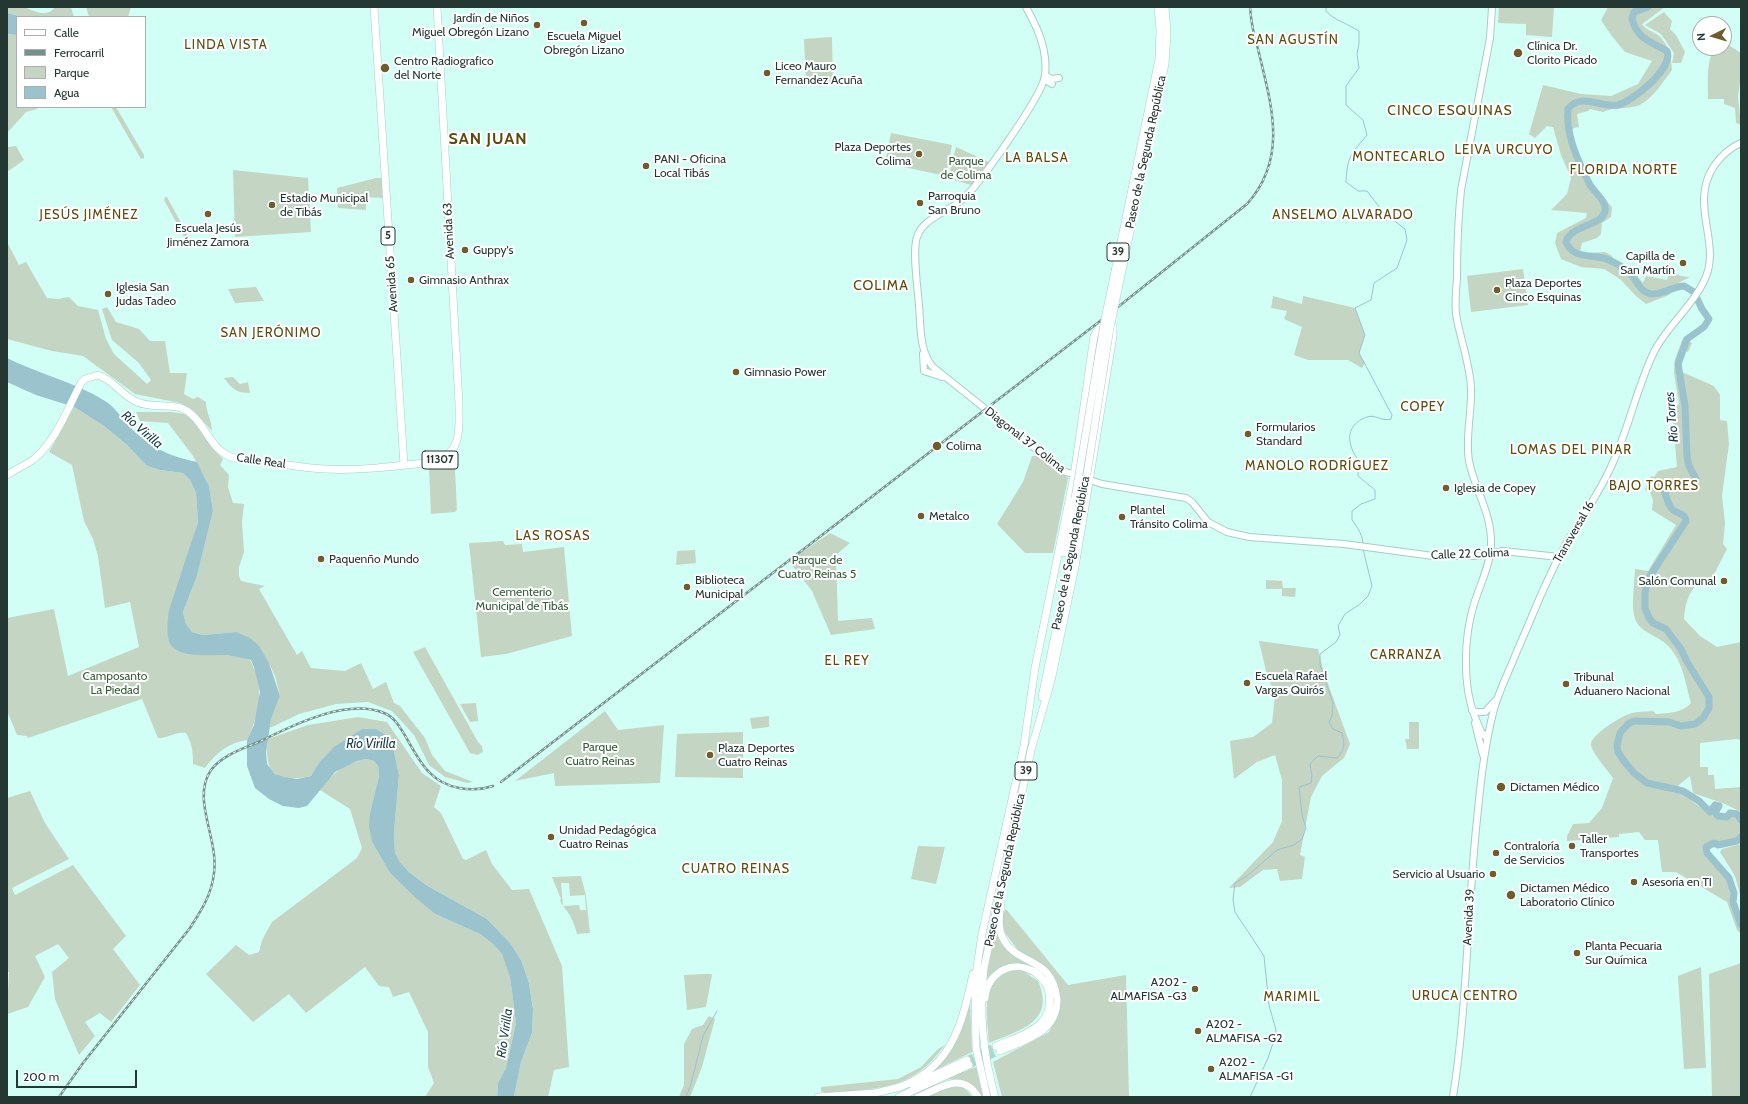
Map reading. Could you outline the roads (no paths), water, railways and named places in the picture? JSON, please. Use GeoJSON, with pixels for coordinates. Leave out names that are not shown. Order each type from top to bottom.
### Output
{"type":"FeatureCollection","features":[{"type":"Feature","properties":{"kind":"main road","name":"Avenida 65"},"geometry":{"type":"LineString","coordinates":[[374,7],[404,465]]}},
{"type":"Feature","properties":{"kind":"main road","name":"Avenida 63"},"geometry":{"type":"LineString","coordinates":[[404,465],[433,462],[445,457],[454,447],[459,430],[437,7]]}},
{"type":"Feature","properties":{"kind":"main road"},"geometry":{"type":"LineString","coordinates":[[946,378],[924,371],[915,242],[918,234],[927,222],[954,207],[972,190],[1037,97],[1045,77],[1045,51],[1042,41],[1026,7]]}},
{"type":"Feature","properties":{"kind":"main road","name":"Paseo de la Segunda República"},"geometry":{"type":"LineString","coordinates":[[987,1097],[976,1048],[975,1018],[977,967],[982,934],[1024,745],[1075,498],[1105,317],[1159,59],[1160,30],[1158,7]]}},
{"type":"Feature","properties":{"kind":"main road","name":"Paseo de la Segunda República"},"geometry":{"type":"LineString","coordinates":[[995,1097],[987,1066],[982,1032],[981,994],[984,968],[1083,499],[1111,321],[1165,64],[1167,34],[1165,7]]}},
{"type":"Feature","properties":{"kind":"main road"},"geometry":{"type":"LineString","coordinates":[[1484,758],[1472,710],[1467,675],[1467,641],[1474,606],[1490,554],[1489,518],[1470,461],[1468,447],[1471,390],[1470,378],[1456,313],[1458,225],[1461,190],[1490,38],[1492,7]]}},
{"type":"Feature","properties":{"kind":"main road"},"geometry":{"type":"LineString","coordinates":[[1045,77],[1052,79],[1059,78]]}},
{"type":"Feature","properties":{"kind":"main road"},"geometry":{"type":"LineString","coordinates":[[1045,77],[1052,84]]}},
{"type":"Feature","properties":{"kind":"main road","name":"Transversal 16"},"geometry":{"type":"LineString","coordinates":[[1487,738],[1499,696],[1534,609],[1559,556],[1608,473],[1654,351],[1705,281],[1709,266],[1710,246],[1703,212],[1703,199],[1706,185],[1711,170],[1724,154],[1741,144]]}},
{"type":"Feature","properties":{"kind":"main road"},"geometry":{"type":"LineString","coordinates":[[1024,745],[1035,668],[1074,476],[1094,336],[1102,323],[1108,322],[1112,324],[1114,330],[1091,481],[1075,567],[1052,674],[1031,750]]}},
{"type":"Feature","properties":{"kind":"main road","name":"Diagonal 37 Colima"},"geometry":{"type":"LineString","coordinates":[[922,342],[926,358],[937,370],[1063,471],[1091,481],[1186,498],[1192,502],[1208,522]]}},
{"type":"Feature","properties":{"kind":"main road","name":"Calle Real"},"geometry":{"type":"LineString","coordinates":[[7,475],[34,459],[52,437],[81,383],[85,379],[98,375],[110,381],[137,402],[145,405],[172,406],[186,410],[193,415],[219,450],[232,457],[325,469],[404,465]]}},
{"type":"Feature","properties":{"kind":"main road","name":"Calle 22 Colima"},"geometry":{"type":"LineString","coordinates":[[1208,522],[1227,532],[1249,537],[1369,547],[1433,556],[1477,556],[1503,551],[1559,556]]}},
{"type":"Feature","properties":{"kind":"main road"},"geometry":{"type":"LineString","coordinates":[[1472,710],[1476,712],[1485,712],[1499,696]]}},
{"type":"Feature","properties":{"kind":"main road"},"geometry":{"type":"LineString","coordinates":[[1472,710],[1480,729],[1487,738]]}},
{"type":"Feature","properties":{"kind":"main road","name":"Avenida 39"},"geometry":{"type":"LineString","coordinates":[[1453,1097],[1464,1016],[1469,902],[1487,738]]}},
{"type":"Feature","properties":{"kind":"main road"},"geometry":{"type":"LineString","coordinates":[[982,1032],[985,994],[991,979],[996,974],[1009,968],[1017,968],[1036,973],[1048,987],[1050,1004],[1046,1017],[1040,1024],[998,1049],[1032,1038],[1045,1029],[1052,1020],[1057,1000],[1054,986],[1047,973],[1037,964],[1013,951],[1006,944],[1001,935],[999,921],[1008,859]]}},
{"type":"Feature","properties":{"kind":"main road"},"geometry":{"type":"LineString","coordinates":[[871,1094],[901,1086],[916,1079],[936,1064],[951,1046],[960,1028],[964,1015],[982,934]]}},
{"type":"Feature","properties":{"kind":"main road"},"geometry":{"type":"LineString","coordinates":[[818,1097],[895,1091],[909,1087],[968,1062],[899,1097]]}},
{"type":"Feature","properties":{"kind":"main road"},"geometry":{"type":"LineString","coordinates":[[918,1097],[953,1083],[967,1086],[978,1097]]}},
{"type":"Feature","properties":{"kind":"water"},"geometry":{"type":"Polygon","coordinates":[[[7,13],[19,16],[16,16],[16,35],[7,34],[7,13]]]}},
{"type":"Feature","properties":{"kind":"water","name":"Río Virilla"},"geometry":{"type":"Polygon","coordinates":[[[7,358],[93,394],[111,406],[136,433],[151,445],[177,457],[197,462],[209,486],[213,511],[197,576],[183,612],[186,624],[192,632],[203,635],[236,632],[250,638],[259,646],[269,663],[280,696],[271,719],[266,753],[267,764],[275,774],[297,779],[311,776],[318,764],[334,747],[362,729],[376,729],[387,736],[392,742],[399,775],[394,832],[395,853],[400,862],[409,872],[426,885],[487,919],[510,943],[521,960],[529,983],[533,1009],[532,1033],[521,1062],[514,1097],[497,1097],[498,1083],[506,1068],[516,1023],[510,977],[502,954],[492,943],[480,934],[435,914],[390,873],[372,842],[369,826],[370,813],[379,776],[378,766],[374,761],[366,759],[357,761],[335,772],[307,806],[299,808],[283,806],[269,799],[255,788],[247,766],[247,740],[254,725],[260,692],[251,660],[226,655],[186,654],[173,647],[169,641],[167,630],[169,610],[198,522],[196,493],[190,480],[183,473],[160,470],[147,466],[127,445],[104,426],[74,407],[36,395],[7,382],[7,358]]]}},
{"type":"Feature","properties":{"kind":"waterway"},"geometry":{"type":"LineString","coordinates":[[1326,7],[1326,11],[1333,17],[1359,31],[1357,54],[1359,68],[1346,86],[1346,105],[1363,120],[1367,135],[1351,156],[1347,167],[1346,182],[1358,191],[1367,191],[1383,212],[1405,229],[1407,240],[1397,268],[1374,283],[1371,300],[1355,308],[1365,335],[1359,353],[1392,415],[1391,419],[1388,420],[1370,416],[1362,419],[1354,425],[1350,434],[1350,444],[1358,460],[1358,476],[1375,490],[1375,499],[1361,504],[1352,511],[1352,520],[1362,537],[1363,543]]}},
{"type":"Feature","properties":{"kind":"waterway","name":"Río Torres"},"geometry":{"type":"LineString","coordinates":[[1648,7],[1634,12],[1632,19],[1641,36],[1667,51],[1668,58],[1659,75],[1642,91],[1618,105],[1585,101],[1573,104],[1568,109],[1568,128],[1573,147],[1589,183],[1604,203],[1605,211],[1603,216],[1598,220],[1574,232],[1569,236],[1566,242],[1574,252],[1585,256],[1603,258],[1620,266],[1630,273],[1641,289],[1647,293],[1655,294],[1684,286],[1694,292],[1702,309],[1709,319],[1704,327],[1687,339],[1678,364],[1685,406],[1687,457],[1689,466],[1696,479],[1696,484],[1693,487],[1669,485],[1666,486],[1664,490],[1672,509],[1684,516],[1686,521],[1648,579],[1645,593],[1645,608],[1649,618],[1653,623],[1666,629],[1681,649],[1687,662],[1709,697],[1709,708],[1703,718],[1695,724],[1681,726],[1669,722],[1635,721],[1629,723],[1620,733],[1617,746],[1618,752],[1624,761],[1634,773],[1647,783],[1683,791],[1699,801],[1710,812],[1715,805],[1719,806],[1715,813],[1718,816],[1727,817],[1730,813],[1737,814],[1741,820]]}},
{"type":"Feature","properties":{"kind":"waterway"},"geometry":{"type":"LineString","coordinates":[[1250,1097],[1268,1058],[1276,1030],[1269,1005],[1264,956],[1235,912],[1233,899],[1235,883],[1247,876],[1277,850],[1294,845],[1302,839],[1306,828],[1302,815],[1299,787],[1311,783],[1312,776],[1310,764],[1318,756],[1337,758],[1342,752],[1344,743],[1342,733],[1333,729],[1329,722],[1332,716],[1333,703],[1320,665],[1320,654],[1336,642],[1340,635],[1338,626],[1345,614],[1360,604],[1368,596],[1372,586],[1363,549]]}},
{"type":"Feature","properties":{"kind":"waterway","name":"Río Torres"},"geometry":{"type":"LineString","coordinates":[[1741,837],[1737,841],[1718,845],[1714,843],[1706,847],[1707,853],[1729,878],[1734,893],[1733,902],[1741,925]]}},
{"type":"Feature","properties":{"kind":"waterway"},"geometry":{"type":"LineString","coordinates":[[686,1097],[691,1084],[703,1036],[717,1011]]}},
{"type":"Feature","properties":{"kind":"tunnel"},"geometry":{"type":"LineString","coordinates":[[967,1060],[996,1046]]}},
{"type":"Feature","properties":{"kind":"tunnel"},"geometry":{"type":"LineString","coordinates":[[969,1065],[1000,1051]]}},
{"type":"Feature","properties":{"kind":"railway"},"geometry":{"type":"LineString","coordinates":[[501,782],[1108,315],[1247,204],[1260,186],[1268,168],[1272,149],[1273,130],[1268,90],[1254,34],[1250,7]]}},
{"type":"Feature","properties":{"kind":"railway"},"geometry":{"type":"LineString","coordinates":[[59,1097],[83,1063],[190,928],[205,902],[213,881],[214,860],[213,847],[204,806],[204,794],[206,781],[211,770],[216,764],[235,752],[306,720],[338,711],[370,709],[384,713],[395,720],[417,757],[435,778],[451,786],[459,788],[476,789],[493,786]]}},
{"type":"Feature","properties":{"kind":"place","name":"Escuela Miguel Obregón Lizano"},"geometry":{"type":"Point","coordinates":[584,23]}},
{"type":"Feature","properties":{"kind":"place","name":"Jardín de Niños Miguel Obregón Lizano"},"geometry":{"type":"Point","coordinates":[537,25]}},
{"type":"Feature","properties":{"kind":"place","name":"Clínica Dr. Clorito Picado"},"geometry":{"type":"Point","coordinates":[1518,53]}},
{"type":"Feature","properties":{"kind":"place","name":"Centro Radiografico del Norte"},"geometry":{"type":"Point","coordinates":[385,68]}},
{"type":"Feature","properties":{"kind":"place","name":"Liceo Mauro Fernandez Acuña"},"geometry":{"type":"Point","coordinates":[767,73]}},
{"type":"Feature","properties":{"kind":"place","name":"Plaza Deportes Colima"},"geometry":{"type":"Point","coordinates":[919,154]}},
{"type":"Feature","properties":{"kind":"place","name":"PANI - Oficina Local Tibás"},"geometry":{"type":"Point","coordinates":[646,166]}},
{"type":"Feature","properties":{"kind":"place","name":"Parroquia San Bruno"},"geometry":{"type":"Point","coordinates":[920,203]}},
{"type":"Feature","properties":{"kind":"place","name":"Estadio Municipal de Tibás"},"geometry":{"type":"Point","coordinates":[272,205]}},
{"type":"Feature","properties":{"kind":"place","name":"Escuela Jesús Jiménez Zamora"},"geometry":{"type":"Point","coordinates":[208,214]}},
{"type":"Feature","properties":{"kind":"place","name":"Guppy's"},"geometry":{"type":"Point","coordinates":[465,250]}},
{"type":"Feature","properties":{"kind":"place","name":"Capilla de San Martín"},"geometry":{"type":"Point","coordinates":[1683,263]}},
{"type":"Feature","properties":{"kind":"place","name":"Gimnasio Anthrax"},"geometry":{"type":"Point","coordinates":[411,280]}},
{"type":"Feature","properties":{"kind":"place","name":"Plaza Deportes Cinco Esquinas"},"geometry":{"type":"Point","coordinates":[1497,290]}},
{"type":"Feature","properties":{"kind":"place","name":"Iglesia San Judas Tadeo"},"geometry":{"type":"Point","coordinates":[108,294]}},
{"type":"Feature","properties":{"kind":"place","name":"Gimnasio Power"},"geometry":{"type":"Point","coordinates":[736,372]}},
{"type":"Feature","properties":{"kind":"place","name":"Formularios Standard"},"geometry":{"type":"Point","coordinates":[1248,434]}},
{"type":"Feature","properties":{"kind":"place","name":"Colima"},"geometry":{"type":"Point","coordinates":[937,446]}},
{"type":"Feature","properties":{"kind":"place","name":"Iglesia de Copey"},"geometry":{"type":"Point","coordinates":[1446,488]}},
{"type":"Feature","properties":{"kind":"place","name":"Metalco"},"geometry":{"type":"Point","coordinates":[921,516]}},
{"type":"Feature","properties":{"kind":"place","name":"Plantel Tránsito Colima"},"geometry":{"type":"Point","coordinates":[1122,517]}},
{"type":"Feature","properties":{"kind":"place","name":"Paquenño Mundo"},"geometry":{"type":"Point","coordinates":[321,559]}},
{"type":"Feature","properties":{"kind":"place","name":"Salón Comunal"},"geometry":{"type":"Point","coordinates":[1724,581]}},
{"type":"Feature","properties":{"kind":"place","name":"Biblioteca Municipal"},"geometry":{"type":"Point","coordinates":[687,587]}},
{"type":"Feature","properties":{"kind":"place","name":"Escuela Rafael Vargas Quirós"},"geometry":{"type":"Point","coordinates":[1247,683]}},
{"type":"Feature","properties":{"kind":"place","name":"Tribunal Aduanero Nacional"},"geometry":{"type":"Point","coordinates":[1566,684]}},
{"type":"Feature","properties":{"kind":"place","name":"Plaza Deportes Cuatro Reinas"},"geometry":{"type":"Point","coordinates":[710,755]}},
{"type":"Feature","properties":{"kind":"place","name":"Dictamen Médico"},"geometry":{"type":"Point","coordinates":[1501,787]}},
{"type":"Feature","properties":{"kind":"place","name":"Unidad Pedagógica Cuatro Reinas"},"geometry":{"type":"Point","coordinates":[551,837]}},
{"type":"Feature","properties":{"kind":"place","name":"Taller Transportes"},"geometry":{"type":"Point","coordinates":[1572,846]}},
{"type":"Feature","properties":{"kind":"place","name":"Contraloría de Servicios"},"geometry":{"type":"Point","coordinates":[1496,853]}},
{"type":"Feature","properties":{"kind":"place","name":"Servicio al Usuario"},"geometry":{"type":"Point","coordinates":[1493,874]}},
{"type":"Feature","properties":{"kind":"place","name":"Asesoría en TI"},"geometry":{"type":"Point","coordinates":[1634,882]}},
{"type":"Feature","properties":{"kind":"place","name":"Dictamen Médico Laboratorio Clínico"},"geometry":{"type":"Point","coordinates":[1511,895]}},
{"type":"Feature","properties":{"kind":"place","name":"Planta Pecuaria Sur Química"},"geometry":{"type":"Point","coordinates":[1577,953]}},
{"type":"Feature","properties":{"kind":"place","name":"A202 - ALMAFISA -G3"},"geometry":{"type":"Point","coordinates":[1195,989]}},
{"type":"Feature","properties":{"kind":"place","name":"A202 - ALMAFISA -G2"},"geometry":{"type":"Point","coordinates":[1198,1031]}},
{"type":"Feature","properties":{"kind":"place","name":"A202 - ALMAFISA -G1"},"geometry":{"type":"Point","coordinates":[1211,1069]}},
{"type":"Feature","properties":{"kind":"district","name":"SAN AGUSTÍN"},"geometry":{"type":"Point","coordinates":[1293,40]}},
{"type":"Feature","properties":{"kind":"district","name":"LINDA VISTA"},"geometry":{"type":"Point","coordinates":[226,45]}},
{"type":"Feature","properties":{"kind":"district","name":"CINCO ESQUINAS"},"geometry":{"type":"Point","coordinates":[1450,111]}},
{"type":"Feature","properties":{"kind":"district","name":"SAN JUAN"},"geometry":{"type":"Point","coordinates":[488,139]}},
{"type":"Feature","properties":{"kind":"district","name":"LEIVA URCUYO"},"geometry":{"type":"Point","coordinates":[1504,150]}},
{"type":"Feature","properties":{"kind":"district","name":"MONTECARLO"},"geometry":{"type":"Point","coordinates":[1399,157]}},
{"type":"Feature","properties":{"kind":"district","name":"LA BALSA"},"geometry":{"type":"Point","coordinates":[1037,158]}},
{"type":"Feature","properties":{"kind":"district","name":"FLORIDA NORTE"},"geometry":{"type":"Point","coordinates":[1624,170]}},
{"type":"Feature","properties":{"kind":"district","name":"JESÚS JIMÉNEZ"},"geometry":{"type":"Point","coordinates":[89,215]}},
{"type":"Feature","properties":{"kind":"district","name":"ANSELMO ALVARADO"},"geometry":{"type":"Point","coordinates":[1343,215]}},
{"type":"Feature","properties":{"kind":"district","name":"COLIMA"},"geometry":{"type":"Point","coordinates":[881,286]}},
{"type":"Feature","properties":{"kind":"district","name":"SAN JERÓNIMO"},"geometry":{"type":"Point","coordinates":[271,333]}},
{"type":"Feature","properties":{"kind":"district","name":"COPEY"},"geometry":{"type":"Point","coordinates":[1423,407]}},
{"type":"Feature","properties":{"kind":"district","name":"LOMAS DEL PINAR"},"geometry":{"type":"Point","coordinates":[1571,450]}},
{"type":"Feature","properties":{"kind":"district","name":"MANOLO RODRÍGUEZ"},"geometry":{"type":"Point","coordinates":[1317,466]}},
{"type":"Feature","properties":{"kind":"district","name":"BAJO TORRES"},"geometry":{"type":"Point","coordinates":[1654,486]}},
{"type":"Feature","properties":{"kind":"district","name":"LAS ROSAS"},"geometry":{"type":"Point","coordinates":[553,536]}},
{"type":"Feature","properties":{"kind":"district","name":"CARRANZA"},"geometry":{"type":"Point","coordinates":[1406,655]}},
{"type":"Feature","properties":{"kind":"district","name":"EL REY"},"geometry":{"type":"Point","coordinates":[847,661]}},
{"type":"Feature","properties":{"kind":"district","name":"CUATRO REINAS"},"geometry":{"type":"Point","coordinates":[736,869]}},
{"type":"Feature","properties":{"kind":"district","name":"URUCA CENTRO"},"geometry":{"type":"Point","coordinates":[1465,996]}},
{"type":"Feature","properties":{"kind":"district","name":"MARIMIL"},"geometry":{"type":"Point","coordinates":[1292,997]}},
{"type":"Feature","properties":{"kind":"park label","name":"Parque de Colima"},"geometry":{"type":"Point","coordinates":[966,168]}},
{"type":"Feature","properties":{"kind":"park label","name":"Parque de Cuatro Reinas 5"},"geometry":{"type":"Point","coordinates":[817,567]}},
{"type":"Feature","properties":{"kind":"park label","name":"Cementerio Municipal de Tibás"},"geometry":{"type":"Point","coordinates":[522,599]}},
{"type":"Feature","properties":{"kind":"park label","name":"Camposanto La Piedad"},"geometry":{"type":"Point","coordinates":[115,683]}},
{"type":"Feature","properties":{"kind":"park label","name":"Parque Cuatro Reinas"},"geometry":{"type":"Point","coordinates":[600,754]}}]}
